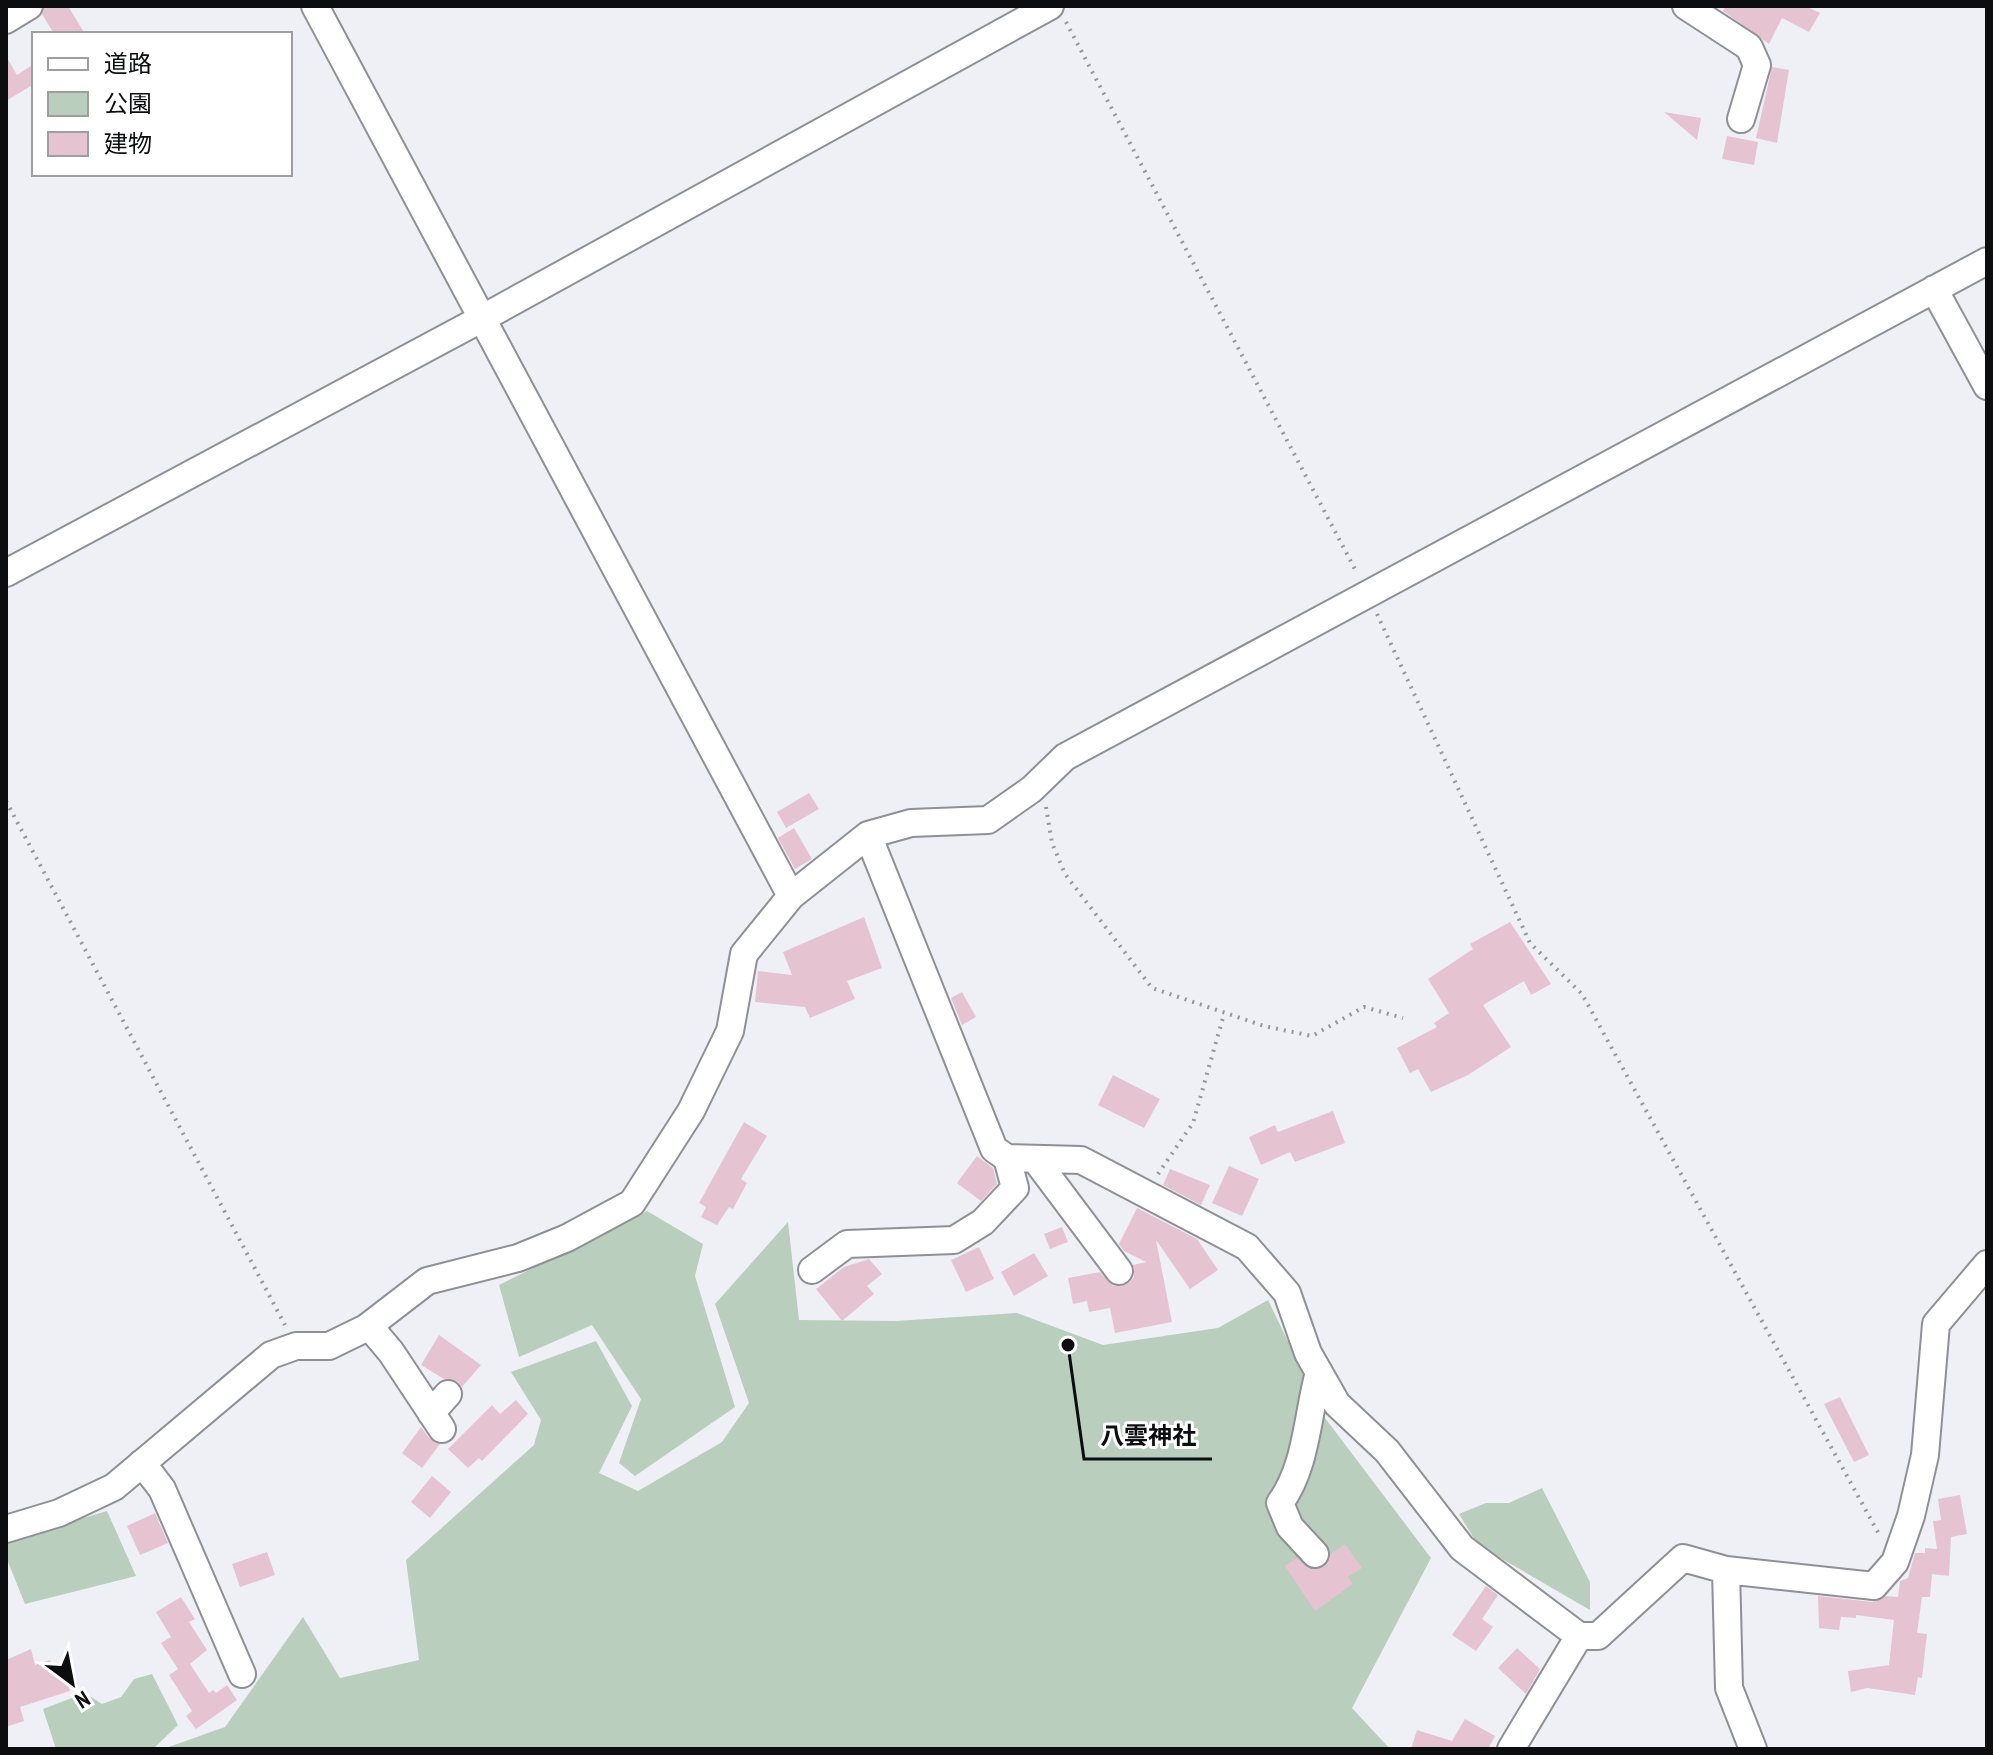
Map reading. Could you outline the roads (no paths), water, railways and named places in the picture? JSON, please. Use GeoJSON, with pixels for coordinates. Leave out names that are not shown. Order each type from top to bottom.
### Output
{"type":"FeatureCollection","features":[{"type":"Feature","properties":{"kind":"street"},"geometry":{"type":"LineString","coordinates":[[6,19],[29,6]]}},
{"type":"Feature","properties":{"kind":"street"},"geometry":{"type":"LineString","coordinates":[[315,6],[791,896]]}},
{"type":"Feature","properties":{"kind":"street"},"geometry":{"type":"LineString","coordinates":[[1686,6],[1749,47],[1757,65],[1741,119]]}},
{"type":"Feature","properties":{"kind":"street"},"geometry":{"type":"LineString","coordinates":[[6,573],[1058,13]]}},
{"type":"Feature","properties":{"kind":"street"},"geometry":{"type":"LineString","coordinates":[[6,1529],[59,1513],[114,1487],[271,1355],[296,1346],[329,1346],[369,1326],[427,1281],[518,1258],[567,1238],[632,1203],[691,1111],[730,1031],[744,954],[791,896],[868,835],[911,823],[988,820],[1065,757],[1987,261]]}},
{"type":"Feature","properties":{"kind":"street"},"geometry":{"type":"LineString","coordinates":[[1934,289],[1987,386]]}},
{"type":"Feature","properties":{"kind":"street"},"geometry":{"type":"LineString","coordinates":[[868,835],[994,1149],[1007,1158],[1081,1160],[1247,1247],[1287,1293],[1319,1372],[1337,1404],[1387,1451],[1462,1548],[1579,1636],[1598,1636],[1683,1558],[1726,1570],[1874,1586],[1895,1562],[1911,1516],[1925,1455],[1936,1324],[1987,1264]]}},
{"type":"Feature","properties":{"kind":"street"},"geometry":{"type":"LineString","coordinates":[[812,1270],[847,1244],[954,1240],[983,1222],[1015,1188],[1007,1158]]}},
{"type":"Feature","properties":{"kind":"street"},"geometry":{"type":"LineString","coordinates":[[1035,1159],[1119,1271]]}},
{"type":"Feature","properties":{"kind":"street"},"geometry":{"type":"LineString","coordinates":[[369,1326],[440,1412]]}},
{"type":"Feature","properties":{"kind":"street"},"geometry":{"type":"LineString","coordinates":[[1315,1554],[1290,1527],[1280,1503],[1290,1489],[1302,1456],[1319,1372]]}},
{"type":"Feature","properties":{"kind":"street"},"geometry":{"type":"LineString","coordinates":[[142,1463],[162,1489],[242,1674]]}},
{"type":"Feature","properties":{"kind":"street"},"geometry":{"type":"LineString","coordinates":[[1726,1570],[1729,1688],[1753,1749]]}},
{"type":"Feature","properties":{"kind":"street"},"geometry":{"type":"LineString","coordinates":[[1511,1749],[1579,1636]]}},
{"type":"Feature","properties":{"kind":"place","name":"八雲神社"},"geometry":{"type":"Point","coordinates":[1068,1345]}}]}
